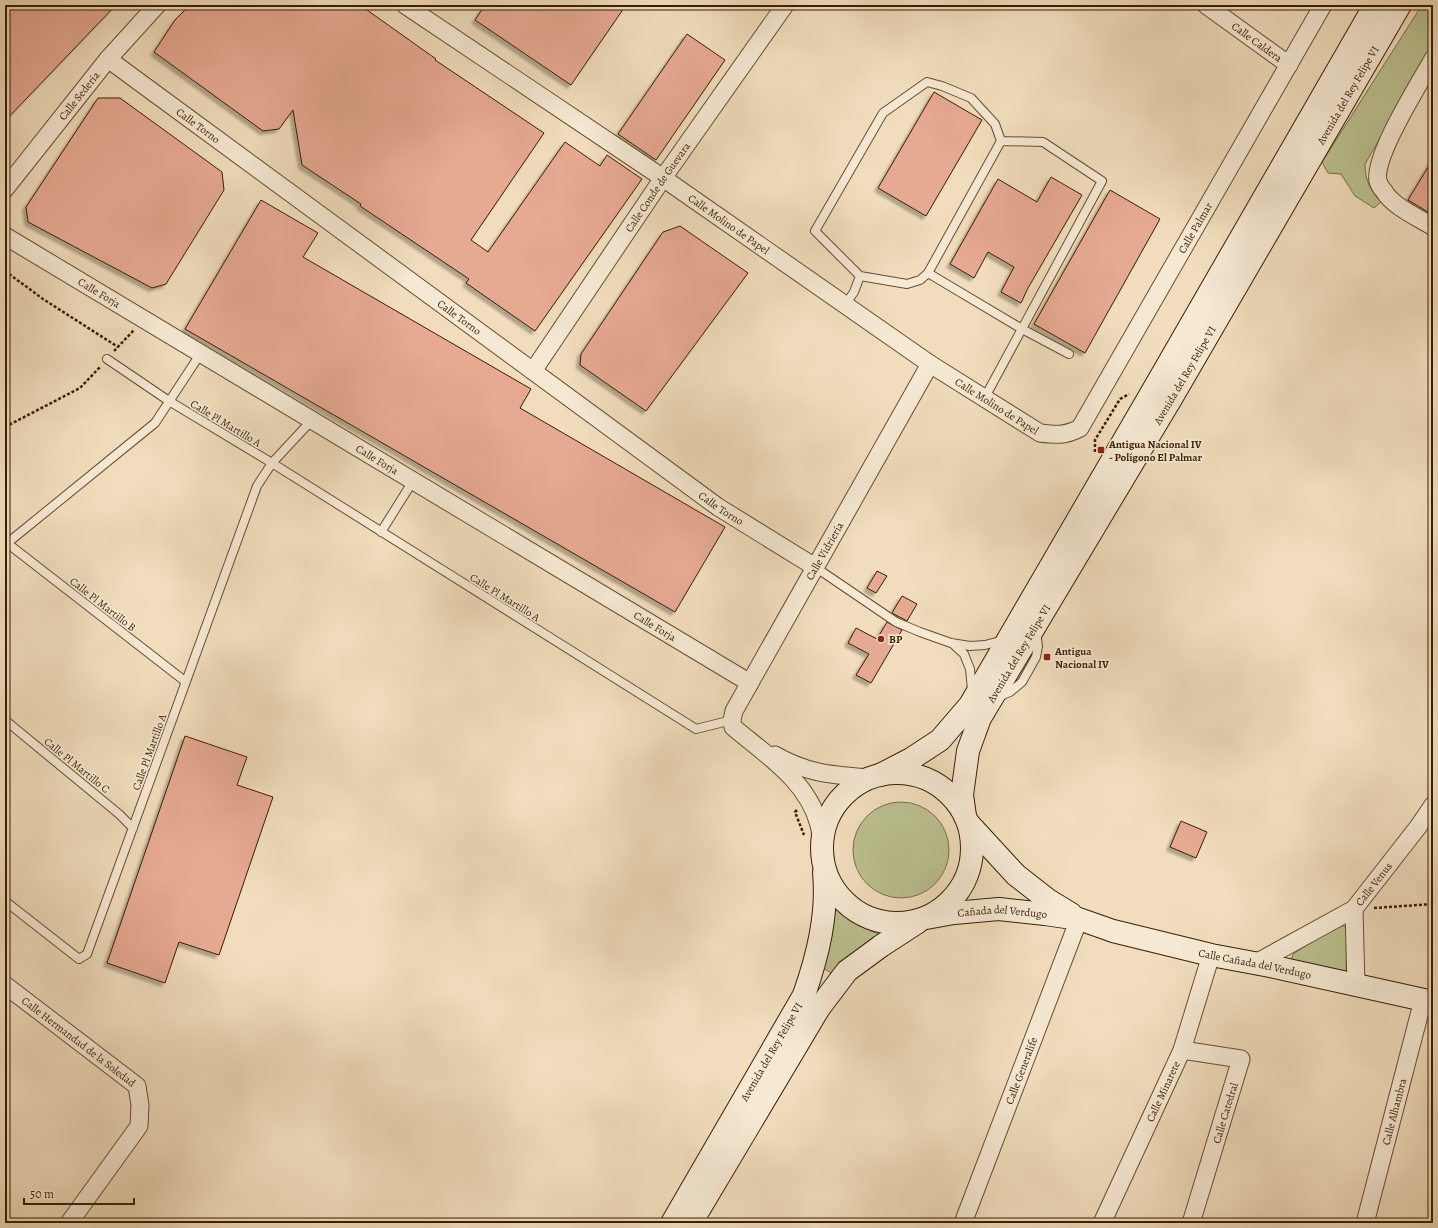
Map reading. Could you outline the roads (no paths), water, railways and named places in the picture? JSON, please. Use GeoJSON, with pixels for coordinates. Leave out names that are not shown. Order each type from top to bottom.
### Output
{"type":"FeatureCollection","features":[{"type":"Feature","properties":{"kind":"main road","name":"Avenida del Rey Felipe VI"},"geometry":{"type":"LineString","coordinates":[[692,1223],[819,1008],[847,970],[881,946],[945,906],[961,889],[970,868],[973,846],[962,795],[968,751],[980,718],[980,703],[1006,640],[1112,451],[1375,5]]}},
{"type":"Feature","properties":{"kind":"main road","name":"Avenida del Rey Felipe VI"},"geometry":{"type":"LineString","coordinates":[[672,1223],[804,995],[812,971],[824,916],[826,892],[817,851],[830,813],[841,798],[854,786],[911,759],[940,740],[980,703],[1035,625],[1172,397],[1400,5]]}},
{"type":"Feature","properties":{"kind":"main road"},"geometry":{"type":"LineString","coordinates":[[875,776],[897,773],[914,775],[930,780],[944,789],[952,797],[967,820],[1016,875],[1048,900],[1079,919]]}},
{"type":"Feature","properties":{"kind":"main road","name":"Cañada del Verdugo"},"geometry":{"type":"LineString","coordinates":[[817,851],[833,888],[849,907],[871,919],[896,924],[954,913],[999,909],[1079,919]]}},
{"type":"Feature","properties":{"kind":"main road","name":"Calle Cañada del Verdugo"},"geometry":{"type":"LineString","coordinates":[[1079,919],[1114,931],[1210,955],[1428,1001]]}},
{"type":"Feature","properties":{"kind":"street","name":"Calle Sedería"},"geometry":{"type":"LineString","coordinates":[[5,189],[108,59],[157,5]]}},
{"type":"Feature","properties":{"kind":"street","name":"Calle Molino de Papel"},"geometry":{"type":"LineString","coordinates":[[405,5],[663,178],[930,364],[1040,433],[1055,435]]}},
{"type":"Feature","properties":{"kind":"street","name":"Calle Conde de Guevara"},"geometry":{"type":"LineString","coordinates":[[533,371],[663,178],[785,5]]}},
{"type":"Feature","properties":{"kind":"street","name":"Calle Caldera"},"geometry":{"type":"LineString","coordinates":[[1206,5],[1289,65]]}},
{"type":"Feature","properties":{"kind":"street","name":"Calle Palmar"},"geometry":{"type":"LineString","coordinates":[[1055,435],[1069,434],[1080,428],[1323,5]]}},
{"type":"Feature","properties":{"kind":"street","name":"Calle Torno"},"geometry":{"type":"LineString","coordinates":[[108,59],[718,507],[815,568]]}},
{"type":"Feature","properties":{"kind":"street"},"geometry":{"type":"LineString","coordinates":[[1433,60],[1386,144],[1380,164],[1378,180],[1384,193],[1394,202],[1433,227]]}},
{"type":"Feature","properties":{"kind":"street","name":"Calle Forja"},"geometry":{"type":"LineString","coordinates":[[5,236],[750,683]]}},
{"type":"Feature","properties":{"kind":"street","name":"Calle Vidriería"},"geometry":{"type":"LineString","coordinates":[[732,720],[734,711],[930,364]]}},
{"type":"Feature","properties":{"kind":"street"},"geometry":{"type":"LineString","coordinates":[[732,720],[733,727],[782,768],[801,788],[819,826],[817,851]]}},
{"type":"Feature","properties":{"kind":"street"},"geometry":{"type":"LineString","coordinates":[[744,737],[787,762],[814,772],[875,776]]}},
{"type":"Feature","properties":{"kind":"street","name":"Calle Venus"},"geometry":{"type":"LineString","coordinates":[[1254,964],[1354,909],[1418,827],[1433,805]]}},
{"type":"Feature","properties":{"kind":"street"},"geometry":{"type":"LineString","coordinates":[[1354,909],[1356,985]]}},
{"type":"Feature","properties":{"kind":"street","name":"Calle Generalife"},"geometry":{"type":"LineString","coordinates":[[963,1223],[1079,919]]}},
{"type":"Feature","properties":{"kind":"street","name":"Calle Minarete"},"geometry":{"type":"LineString","coordinates":[[1102,1223],[1182,1050],[1210,955]]}},
{"type":"Feature","properties":{"kind":"street","name":"Calle Hermandad de la Soledad"},"geometry":{"type":"LineString","coordinates":[[5,985],[137,1086],[140,1105],[139,1126],[70,1223]]}},
{"type":"Feature","properties":{"kind":"street","name":"Calle Alhambra"},"geometry":{"type":"LineString","coordinates":[[1365,1223],[1428,1001]]}},
{"type":"Feature","properties":{"kind":"street","name":"Calle Catedral"},"geometry":{"type":"LineString","coordinates":[[1182,1050],[1241,1060],[1192,1223]]}},
{"type":"Feature","properties":{"kind":"lane"},"geometry":{"type":"LineString","coordinates":[[927,82],[942,86],[971,98],[995,124],[1001,141],[928,273],[920,280],[907,284],[860,276],[815,231],[883,113],[927,82]]}},
{"type":"Feature","properties":{"kind":"lane"},"geometry":{"type":"LineString","coordinates":[[984,398],[1102,181],[1043,142],[1001,141]]}},
{"type":"Feature","properties":{"kind":"lane"},"geometry":{"type":"LineString","coordinates":[[928,273],[1069,354]]}},
{"type":"Feature","properties":{"kind":"lane"},"geometry":{"type":"LineString","coordinates":[[845,305],[854,292],[860,276]]}},
{"type":"Feature","properties":{"kind":"lane"},"geometry":{"type":"LineString","coordinates":[[6,544],[155,423],[201,353]]}},
{"type":"Feature","properties":{"kind":"lane","name":"Calle Pl Martillo A"},"geometry":{"type":"LineString","coordinates":[[107,359],[169,401],[272,463],[696,729],[732,720]]}},
{"type":"Feature","properties":{"kind":"lane","name":"Calle Pl Martillo A"},"geometry":{"type":"LineString","coordinates":[[5,901],[79,959],[87,954],[257,486],[272,463],[312,420]]}},
{"type":"Feature","properties":{"kind":"lane"},"geometry":{"type":"LineString","coordinates":[[382,532],[413,481]]}},
{"type":"Feature","properties":{"kind":"lane","name":"Calle Pl Martillo B"},"geometry":{"type":"LineString","coordinates":[[6,544],[186,682]]}},
{"type":"Feature","properties":{"kind":"lane"},"geometry":{"type":"LineString","coordinates":[[815,568],[896,622],[920,632],[951,643],[970,646],[985,645],[1006,640]]}},
{"type":"Feature","properties":{"kind":"lane"},"geometry":{"type":"LineString","coordinates":[[951,643],[964,654],[970,669],[972,689],[980,703]]}},
{"type":"Feature","properties":{"kind":"lane","name":"Calle Pl Martillo C"},"geometry":{"type":"LineString","coordinates":[[5,720],[119,814],[133,828]]}},
{"type":"Feature","properties":{"kind":"place","name":"Antigua Nacional IV - Polígono El Palmar"},"geometry":{"type":"Point","coordinates":[1101,450]}},
{"type":"Feature","properties":{"kind":"place","name":"BP"},"geometry":{"type":"Point","coordinates":[881,639]}},
{"type":"Feature","properties":{"kind":"place","name":"Antigua Nacional IV"},"geometry":{"type":"Point","coordinates":[1047,657]}}]}
